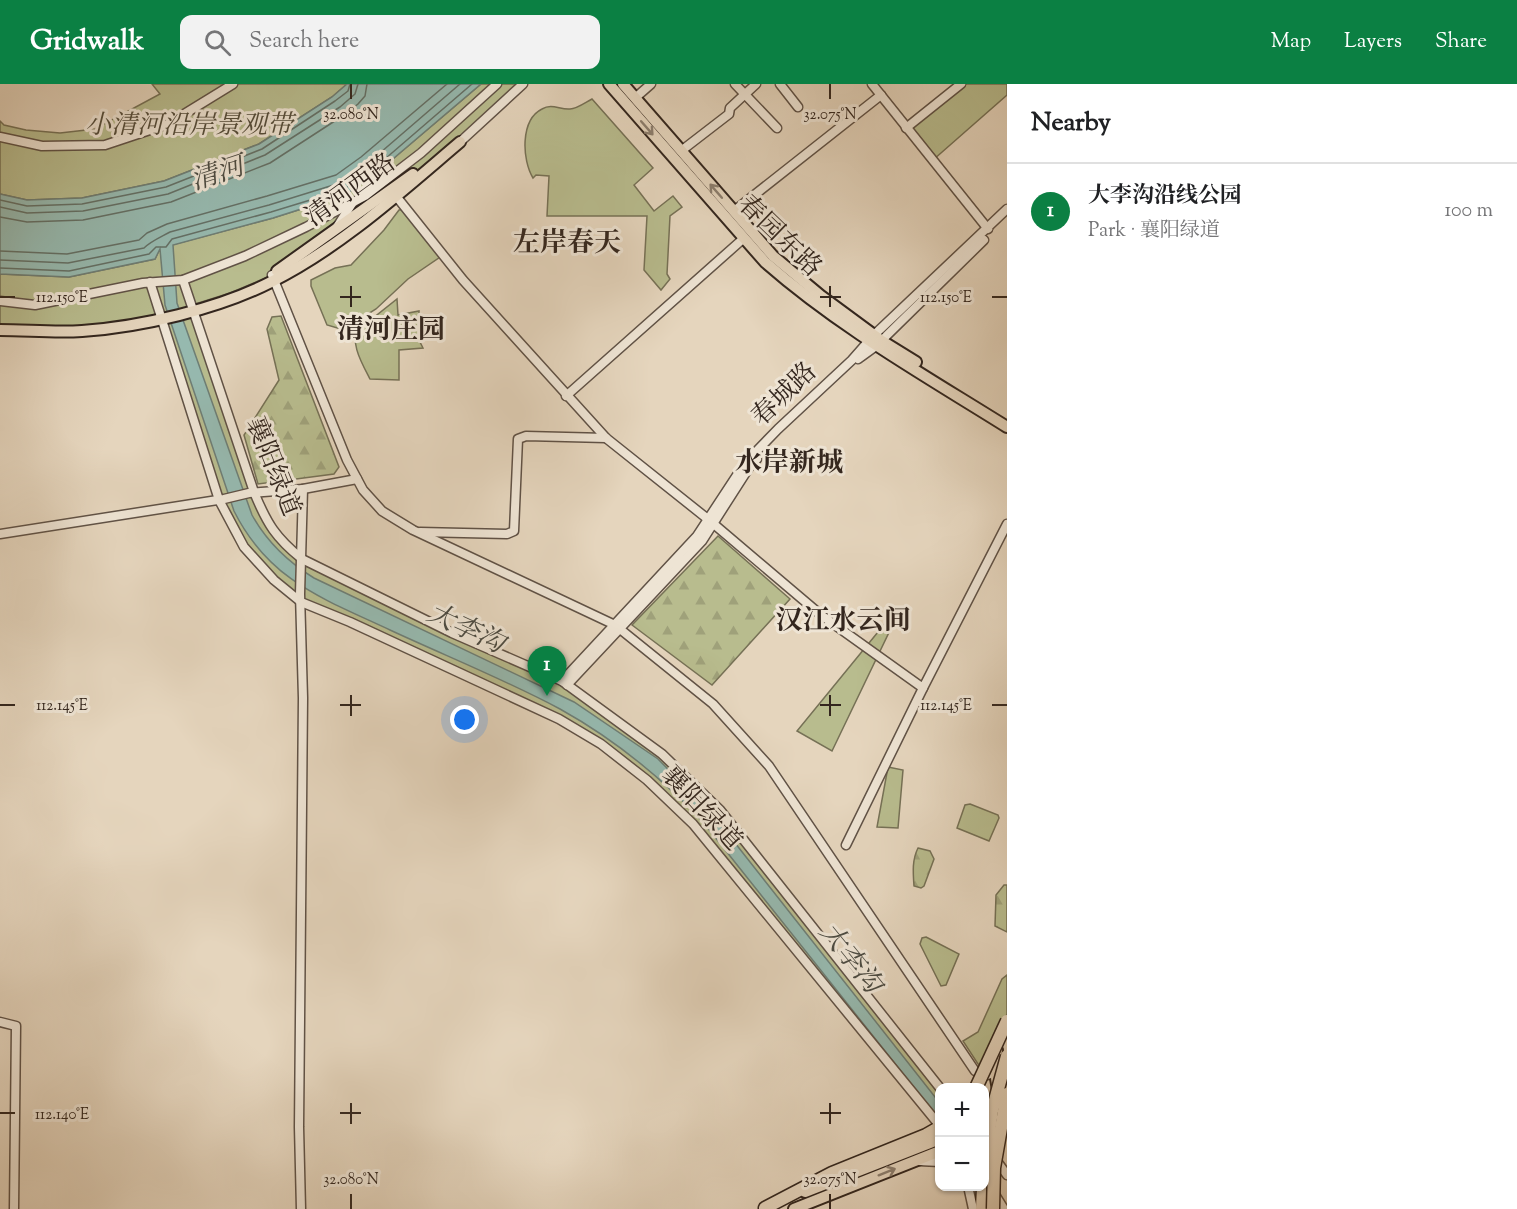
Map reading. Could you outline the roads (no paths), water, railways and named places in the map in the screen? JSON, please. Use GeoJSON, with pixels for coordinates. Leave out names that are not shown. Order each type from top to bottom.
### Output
{"type":"FeatureCollection","features":[{"type":"Feature","properties":{"kind":"highway"},"geometry":{"type":"LineString","coordinates":[[978,1083],[1007,1023]]}},
{"type":"Feature","properties":{"kind":"highway"},"geometry":{"type":"LineString","coordinates":[[988,1137],[992,1111],[1007,1056]]}},
{"type":"Feature","properties":{"kind":"highway"},"geometry":{"type":"LineString","coordinates":[[995,1209],[994,1168],[1007,1094]]}},
{"type":"Feature","properties":{"kind":"highway"},"geometry":{"type":"LineString","coordinates":[[764,1209],[832,1173],[935,1129]]}},
{"type":"Feature","properties":{"kind":"highway"},"geometry":{"type":"LineString","coordinates":[[995,1209],[1007,1135]]}},
{"type":"Feature","properties":{"kind":"highway"},"geometry":{"type":"LineString","coordinates":[[982,1209],[983,1191]]}},
{"type":"Feature","properties":{"kind":"main road","name":"春园东路"},"geometry":{"type":"LineString","coordinates":[[609,84],[765,262],[786,280],[875,341],[1007,427]]}},
{"type":"Feature","properties":{"kind":"main road","name":"春园东路"},"geometry":{"type":"LineString","coordinates":[[622,84],[773,256],[793,274],[875,341],[1007,421]]}},
{"type":"Feature","properties":{"kind":"main road"},"geometry":{"type":"LineString","coordinates":[[0,330],[81,331],[163,316],[191,308],[272,277],[318,255],[396,196],[460,141]]}},
{"type":"Feature","properties":{"kind":"main road","name":"清河西路"},"geometry":{"type":"LineString","coordinates":[[272,277],[460,141]]}},
{"type":"Feature","properties":{"kind":"main road"},"geometry":{"type":"LineString","coordinates":[[0,324],[79,324],[163,316]]}},
{"type":"Feature","properties":{"kind":"main road"},"geometry":{"type":"LineString","coordinates":[[989,1124],[1006,1110],[995,1077],[994,1062],[999,1041],[1007,1023]]}},
{"type":"Feature","properties":{"kind":"main road"},"geometry":{"type":"LineString","coordinates":[[989,1125],[1007,1122]]}},
{"type":"Feature","properties":{"kind":"main road"},"geometry":{"type":"LineString","coordinates":[[794,1209],[935,1150]]}},
{"type":"Feature","properties":{"kind":"main road"},"geometry":{"type":"LineString","coordinates":[[764,1209],[935,1150]]}},
{"type":"Feature","properties":{"kind":"street"},"geometry":{"type":"LineString","coordinates":[[0,137],[42,146],[105,144],[168,124],[233,84]]}},
{"type":"Feature","properties":{"kind":"street"},"geometry":{"type":"LineString","coordinates":[[0,301],[34,305],[151,282],[181,280],[245,256],[365,196],[421,153],[497,84]]}},
{"type":"Feature","properties":{"kind":"street"},"geometry":{"type":"LineString","coordinates":[[460,141],[522,84]]}},
{"type":"Feature","properties":{"kind":"street"},"geometry":{"type":"LineString","coordinates":[[635,98],[651,84]]}},
{"type":"Feature","properties":{"kind":"street"},"geometry":{"type":"LineString","coordinates":[[735,84],[777,128]]}},
{"type":"Feature","properties":{"kind":"street"},"geometry":{"type":"LineString","coordinates":[[681,151],[729,114],[730,108],[756,84]]}},
{"type":"Feature","properties":{"kind":"street"},"geometry":{"type":"LineString","coordinates":[[780,84],[798,107]]}},
{"type":"Feature","properties":{"kind":"street"},"geometry":{"type":"LineString","coordinates":[[872,84],[988,229]]}},
{"type":"Feature","properties":{"kind":"street"},"geometry":{"type":"LineString","coordinates":[[906,128],[961,84]]}},
{"type":"Feature","properties":{"kind":"street"},"geometry":{"type":"LineString","coordinates":[[734,211],[881,95]]}},
{"type":"Feature","properties":{"kind":"street"},"geometry":{"type":"LineString","coordinates":[[396,196],[462,280],[606,438],[712,522],[822,615],[923,688]]}},
{"type":"Feature","properties":{"kind":"street"},"geometry":{"type":"LineString","coordinates":[[334,231],[353,202]]}},
{"type":"Feature","properties":{"kind":"street","name":"春城路"},"geometry":{"type":"LineString","coordinates":[[875,341],[1007,209]]}},
{"type":"Feature","properties":{"kind":"street","name":"春城路"},"geometry":{"type":"LineString","coordinates":[[564,683],[712,522],[745,463],[1007,217]]}},
{"type":"Feature","properties":{"kind":"street"},"geometry":{"type":"LineString","coordinates":[[566,396],[744,238]]}},
{"type":"Feature","properties":{"kind":"street"},"geometry":{"type":"LineString","coordinates":[[272,277],[346,460],[363,490],[382,511],[417,532],[617,627],[713,704],[769,766],[975,1071],[995,1077]]}},
{"type":"Feature","properties":{"kind":"street","name":"襄阳绿道"},"geometry":{"type":"LineString","coordinates":[[181,280],[252,493],[265,520],[286,546],[302,559],[452,633],[564,683],[662,754],[720,810],[936,1083]]}},
{"type":"Feature","properties":{"kind":"street","name":"襄阳绿道"},"geometry":{"type":"LineString","coordinates":[[151,282],[219,500],[244,547],[274,580],[300,602],[350,622],[559,719],[601,744],[647,780],[693,824],[935,1122]]}},
{"type":"Feature","properties":{"kind":"street"},"geometry":{"type":"LineString","coordinates":[[417,532],[507,534],[514,531],[518,439],[526,436],[606,438]]}},
{"type":"Feature","properties":{"kind":"street"},"geometry":{"type":"LineString","coordinates":[[0,534],[252,493],[303,489],[357,479]]}},
{"type":"Feature","properties":{"kind":"street"},"geometry":{"type":"LineString","coordinates":[[301,1209],[299,1127],[303,698],[300,602],[303,489]]}},
{"type":"Feature","properties":{"kind":"street"},"geometry":{"type":"LineString","coordinates":[[846,845],[1007,525]]}},
{"type":"Feature","properties":{"kind":"street"},"geometry":{"type":"LineString","coordinates":[[0,1022],[16,1026],[14,1209]]}},
{"type":"Feature","properties":{"kind":"street"},"geometry":{"type":"LineString","coordinates":[[989,1151],[1007,1175]]}},
{"type":"Feature","properties":{"kind":"street"},"geometry":{"type":"LineString","coordinates":[[989,1188],[1004,1209]]}},
{"type":"Feature","properties":{"kind":"street"},"geometry":{"type":"LineString","coordinates":[[969,1191],[973,1209]]}},
{"type":"Feature","properties":{"kind":"water","name":"清河"},"geometry":{"type":"Polygon","coordinates":[[[347,84],[481,84],[374,175],[345,195],[273,218],[173,245],[177,303],[252,515],[264,534],[279,551],[314,578],[574,702],[658,759],[713,815],[935,1097],[935,1114],[703,822],[654,774],[618,746],[560,709],[321,597],[281,571],[264,555],[248,535],[234,511],[165,305],[160,249],[155,259],[69,277],[0,274],[0,194],[27,200],[82,198],[164,181],[259,144],[332,97],[347,84]]]}},
{"type":"Feature","properties":{"kind":"place","name":"大李沟沿线公园"},"geometry":{"type":"Point","coordinates":[547,696]}},
{"type":"Feature","properties":{"kind":"district","name":"左岸春天"},"geometry":{"type":"Point","coordinates":[567,244]}},
{"type":"Feature","properties":{"kind":"district","name":"清河庄园"},"geometry":{"type":"Point","coordinates":[391,331]}},
{"type":"Feature","properties":{"kind":"district","name":"水岸新城"},"geometry":{"type":"Point","coordinates":[789,464]}},
{"type":"Feature","properties":{"kind":"district","name":"汉江水云间"},"geometry":{"type":"Point","coordinates":[843,622]}},
{"type":"Feature","properties":{"kind":"park label","name":"小清河沿岸景观带"},"geometry":{"type":"Point","coordinates":[189,126]}},
{"type":"Feature","properties":{"kind":"water label","name":"大李沟"},"geometry":{"type":"Point","coordinates":[465,630]}},
{"type":"Feature","properties":{"kind":"water label","name":"大李沟"},"geometry":{"type":"Point","coordinates":[849,959]}}]}
